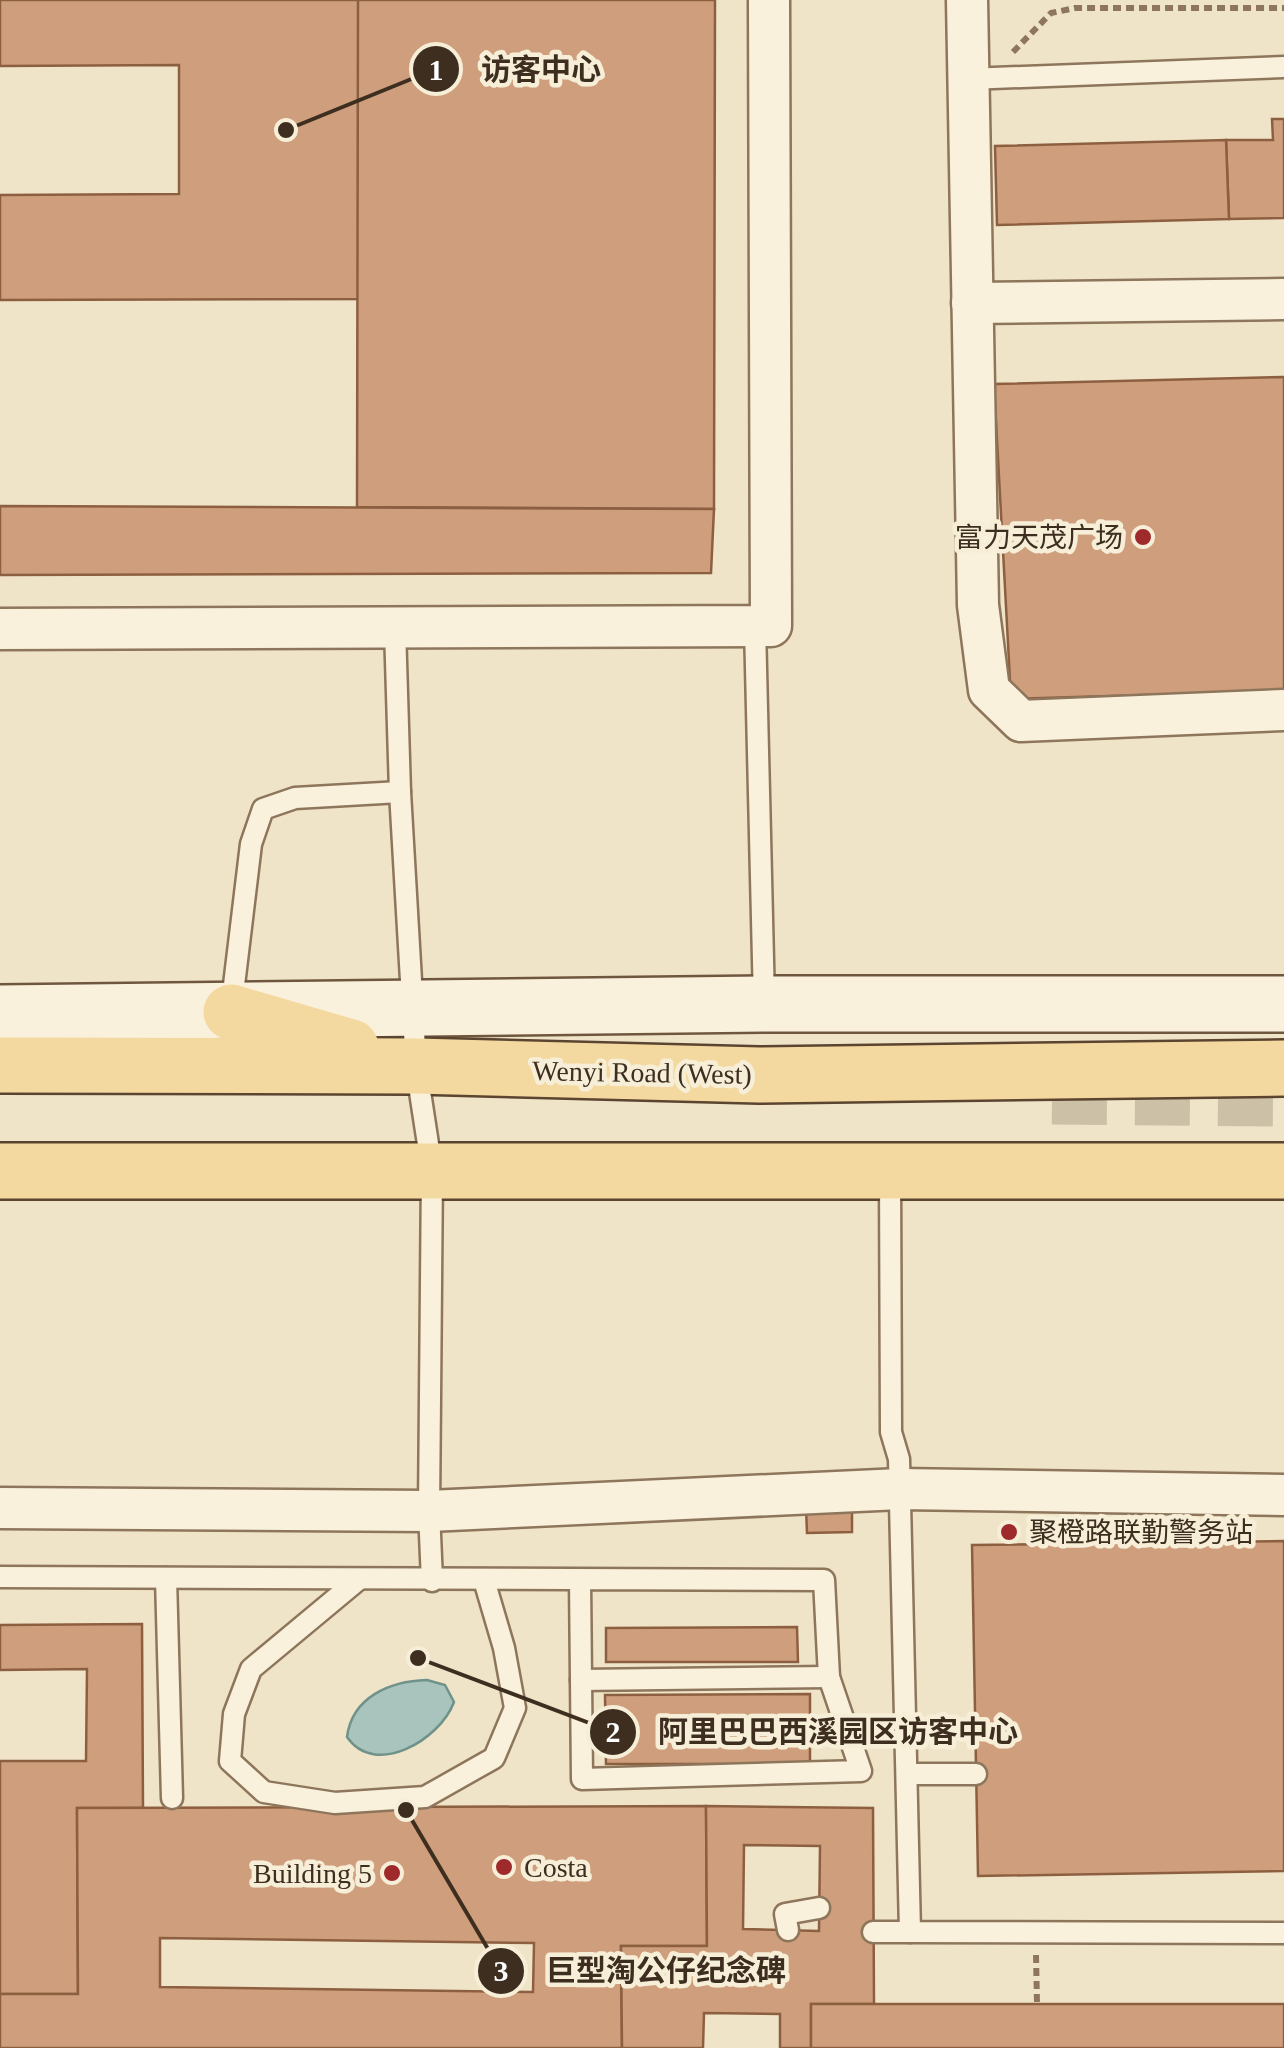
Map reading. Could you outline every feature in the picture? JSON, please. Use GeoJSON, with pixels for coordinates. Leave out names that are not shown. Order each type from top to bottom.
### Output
{"type":"FeatureCollection","features":[{"type":"Feature","properties":{"kind":"main road"},"geometry":{"type":"LineString","coordinates":[[0,1013],[214,1036],[413,1010],[764,1004],[1284,1004]]}},
{"type":"Feature","properties":{"kind":"main road","name":"Wenyi Road (West)"},"geometry":{"type":"LineString","coordinates":[[0,1065],[214,1036],[416,1066],[759,1075],[1284,1068]]}},
{"type":"Feature","properties":{"kind":"main road"},"geometry":{"type":"LineString","coordinates":[[0,1171],[1284,1172]]}},
{"type":"Feature","properties":{"kind":"street"},"geometry":{"type":"LineString","coordinates":[[0,629],[772,626],[769,0]]}},
{"type":"Feature","properties":{"kind":"street"},"geometry":{"type":"LineString","coordinates":[[967,0],[978,79],[972,304],[978,605],[989,690],[1021,721],[1284,710]]}},
{"type":"Feature","properties":{"kind":"street"},"geometry":{"type":"LineString","coordinates":[[972,304],[1284,299]]}},
{"type":"Feature","properties":{"kind":"street"},"geometry":{"type":"LineString","coordinates":[[0,1508],[429,1511],[900,1489],[1284,1495]]}},
{"type":"Feature","properties":{"kind":"lane"},"geometry":{"type":"LineString","coordinates":[[978,79],[1284,67]]}},
{"type":"Feature","properties":{"kind":"lane"},"geometry":{"type":"LineString","coordinates":[[755,626],[764,1004]]}},
{"type":"Feature","properties":{"kind":"lane"},"geometry":{"type":"LineString","coordinates":[[395,628],[416,1066],[432,1170],[432,1581]]}},
{"type":"Feature","properties":{"kind":"lane"},"geometry":{"type":"LineString","coordinates":[[214,1036],[251,844],[263,809],[296,798],[400,792]]}},
{"type":"Feature","properties":{"kind":"lane"},"geometry":{"type":"LineString","coordinates":[[890,1171],[892,1432],[899,1459],[910,1932]]}},
{"type":"Feature","properties":{"kind":"lane"},"geometry":{"type":"LineString","coordinates":[[0,1577],[824,1580],[829,1677],[861,1771],[582,1779],[580,1580]]}},
{"type":"Feature","properties":{"kind":"lane"},"geometry":{"type":"LineString","coordinates":[[166,1578],[172,1798]]}},
{"type":"Feature","properties":{"kind":"lane"},"geometry":{"type":"LineString","coordinates":[[358,1580],[252,1670],[234,1714],[230,1762],[264,1792],[335,1804],[425,1797],[494,1758],[515,1708],[504,1648],[484,1580]]}},
{"type":"Feature","properties":{"kind":"lane"},"geometry":{"type":"LineString","coordinates":[[581,1680],[829,1677]]}},
{"type":"Feature","properties":{"kind":"lane"},"geometry":{"type":"LineString","coordinates":[[907,1774],[976,1774]]}},
{"type":"Feature","properties":{"kind":"lane"},"geometry":{"type":"LineString","coordinates":[[788,1930],[785,1914],[819,1908]]}},
{"type":"Feature","properties":{"kind":"lane"},"geometry":{"type":"LineString","coordinates":[[874,1932],[1284,1933]]}},
{"type":"Feature","properties":{"kind":"path"},"geometry":{"type":"LineString","coordinates":[[978,79],[1050,14],[1075,8],[1284,8]]}},
{"type":"Feature","properties":{"kind":"path"},"geometry":{"type":"LineString","coordinates":[[1036,1933],[1037,2004]]}},
{"type":"Feature","properties":{"kind":"water"},"geometry":{"type":"Polygon","coordinates":[[[427,1680],[445,1685],[454,1702],[447,1716],[421,1741],[389,1754],[374,1754],[359,1749],[347,1737],[356,1711],[375,1694],[400,1684],[427,1680]]]}},
{"type":"Feature","properties":{"kind":"building"},"geometry":{"type":"Polygon","coordinates":[[[0,0],[393,0],[394,299],[0,300],[0,195],[179,194],[179,65],[0,66],[0,0]]]}},
{"type":"Feature","properties":{"kind":"building"},"geometry":{"type":"Polygon","coordinates":[[[358,0],[715,0],[714,509],[357,507],[358,0]]]}},
{"type":"Feature","properties":{"kind":"building"},"geometry":{"type":"Polygon","coordinates":[[[1272,119],[1284,119],[1284,218],[1229,219],[1226,140],[1273,140],[1272,119]]]}},
{"type":"Feature","properties":{"kind":"building"},"geometry":{"type":"Polygon","coordinates":[[[1226,140],[1229,219],[997,225],[995,146],[1226,140]]]}},
{"type":"Feature","properties":{"kind":"building","name":"富力天茂广场"},"geometry":{"type":"Polygon","coordinates":[[[1284,377],[1284,691],[1011,699],[994,384],[1284,377]]]}},
{"type":"Feature","properties":{"kind":"building"},"geometry":{"type":"Polygon","coordinates":[[[0,506],[714,509],[711,573],[0,575],[0,506]]]}},
{"type":"Feature","properties":{"kind":"building"},"geometry":{"type":"Polygon","coordinates":[[[852,1507],[852,1532],[807,1533],[806,1508],[852,1507]]]}},
{"type":"Feature","properties":{"kind":"building"},"geometry":{"type":"Polygon","coordinates":[[[1284,1541],[1284,1871],[978,1876],[972,1545],[1284,1541]]]}},
{"type":"Feature","properties":{"kind":"building"},"geometry":{"type":"Polygon","coordinates":[[[142,1624],[143,1808],[77,1808],[78,1994],[0,1994],[0,1761],[86,1761],[87,1669],[0,1670],[0,1625],[142,1624]]]}},
{"type":"Feature","properties":{"kind":"building"},"geometry":{"type":"Polygon","coordinates":[[[797,1627],[798,1662],[606,1662],[606,1628],[797,1627]]]}},
{"type":"Feature","properties":{"kind":"building"},"geometry":{"type":"Polygon","coordinates":[[[810,1694],[810,1764],[606,1764],[605,1695],[810,1694]]]}},
{"type":"Feature","properties":{"kind":"building","name":"Building 5"},"geometry":{"type":"Polygon","coordinates":[[[706,1806],[707,1946],[621,1946],[622,2048],[0,2048],[0,1994],[78,1994],[77,1808],[706,1806]],[[160,1938],[160,1987],[533,1992],[534,1943],[160,1938]]]}},
{"type":"Feature","properties":{"kind":"building"},"geometry":{"type":"Polygon","coordinates":[[[706,1806],[873,1808],[874,2004],[811,2004],[811,2048],[780,2048],[780,2014],[704,2013],[703,2048],[622,2048],[621,1946],[707,1946],[706,1806]],[[744,1845],[743,1929],[819,1931],[820,1846],[744,1845]]]}},
{"type":"Feature","properties":{"kind":"building"},"geometry":{"type":"Polygon","coordinates":[[[811,2004],[1284,2004],[1284,2048],[811,2048],[811,2004]]]}},
{"type":"Feature","properties":{"kind":"tunnel"},"geometry":{"type":"LineString","coordinates":[[1052,1097],[1284,1099]]}},
{"type":"Feature","properties":{"kind":"place","name":"访客中心"},"geometry":{"type":"Point","coordinates":[286,130]}},
{"type":"Feature","properties":{"kind":"place","name":"富力天茂广场"},"geometry":{"type":"Point","coordinates":[1143,537]}},
{"type":"Feature","properties":{"kind":"place","name":"聚橙路联勤警务站"},"geometry":{"type":"Point","coordinates":[1009,1532]}},
{"type":"Feature","properties":{"kind":"place","name":"阿里巴巴西溪园区访客中心"},"geometry":{"type":"Point","coordinates":[418,1658]}},
{"type":"Feature","properties":{"kind":"place","name":"巨型淘公仔纪念碑"},"geometry":{"type":"Point","coordinates":[406,1810]}},
{"type":"Feature","properties":{"kind":"place","name":"Costa"},"geometry":{"type":"Point","coordinates":[504,1867]}},
{"type":"Feature","properties":{"kind":"place","name":"Building 5"},"geometry":{"type":"Point","coordinates":[392,1873]}}]}
